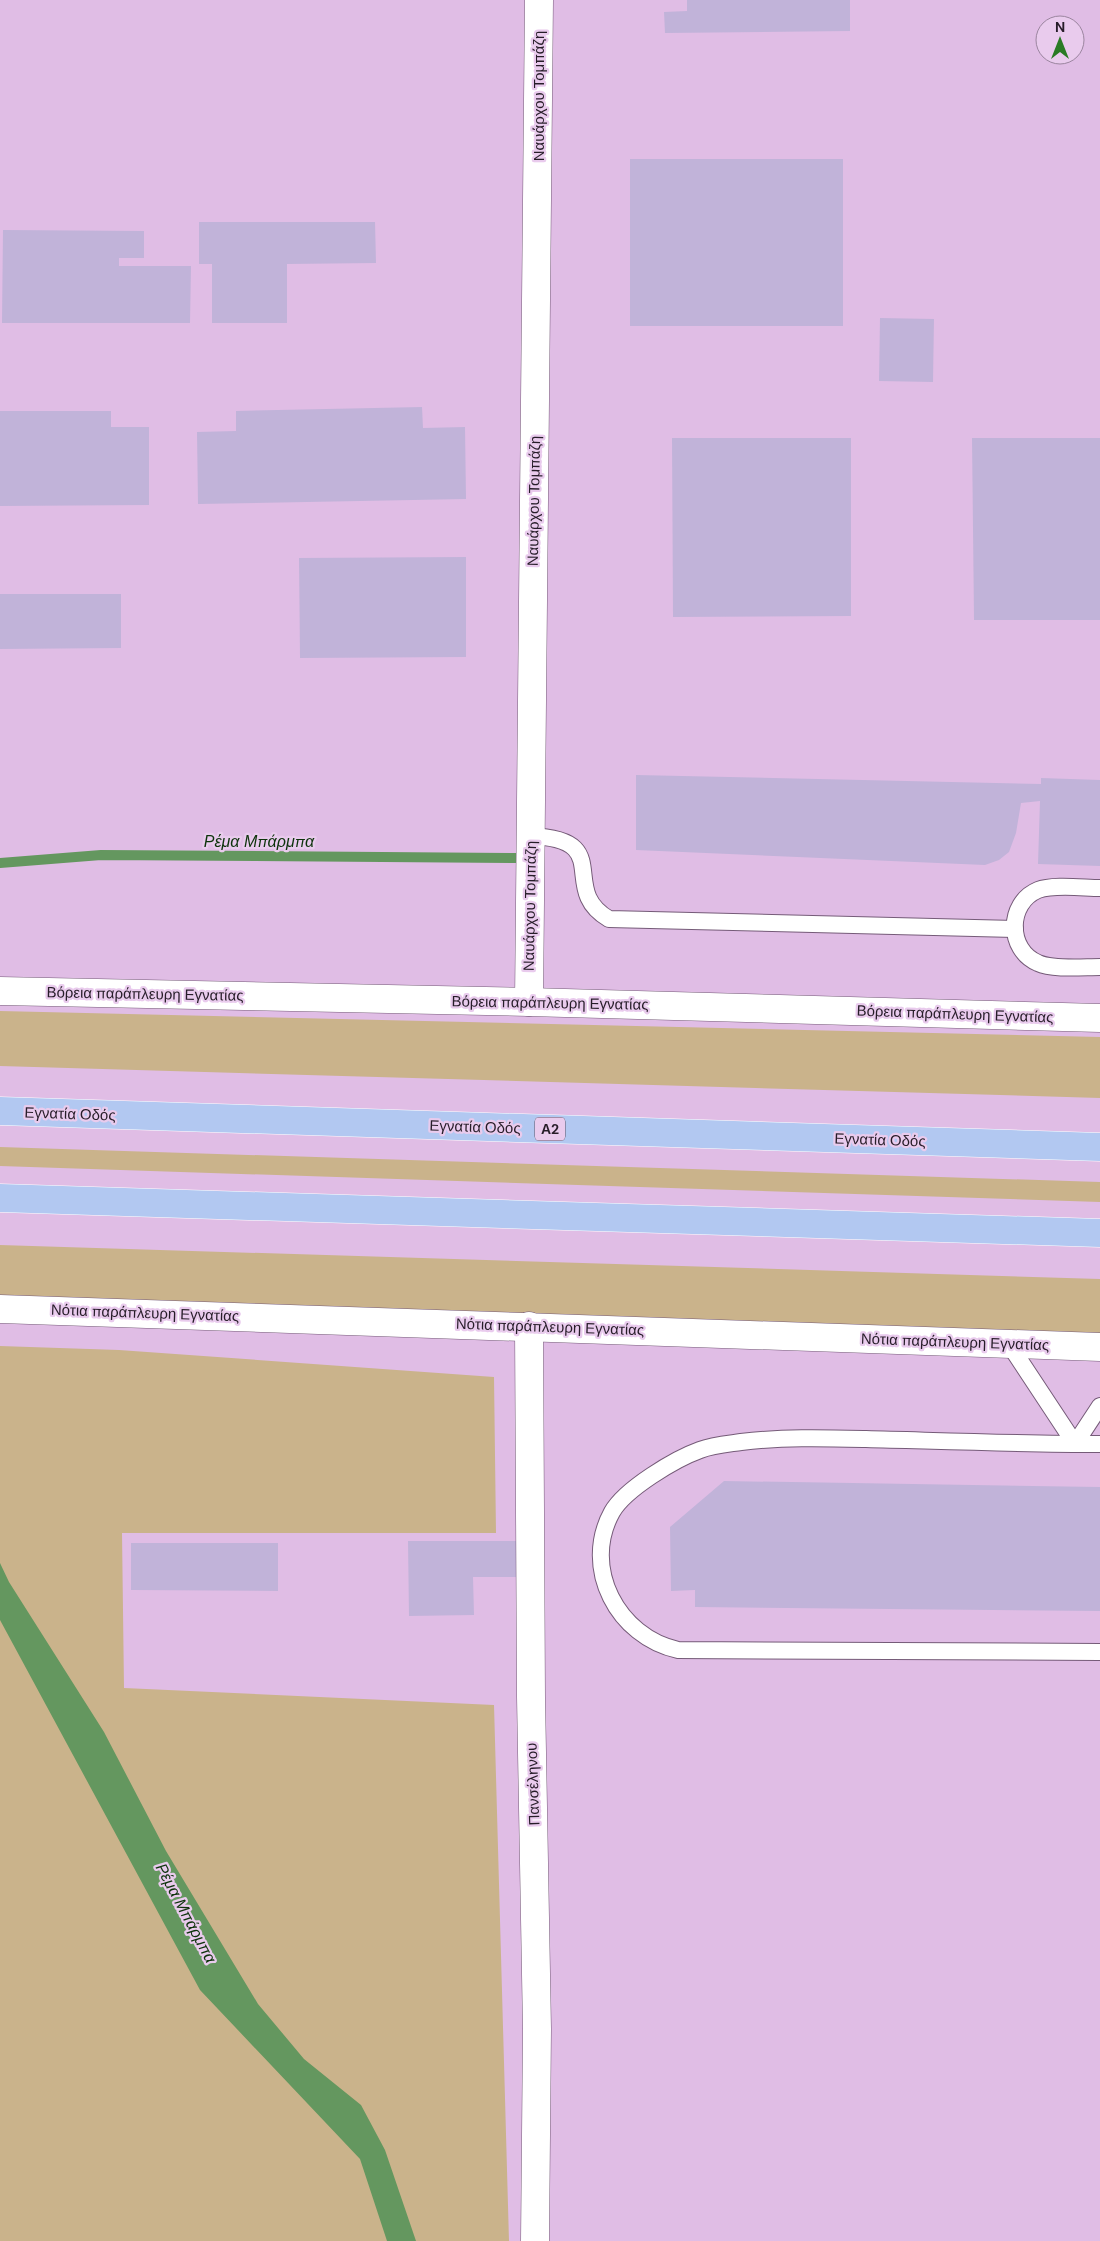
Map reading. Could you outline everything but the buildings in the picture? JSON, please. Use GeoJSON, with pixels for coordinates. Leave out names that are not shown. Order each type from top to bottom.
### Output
{"type":"FeatureCollection","features":[{"type":"Feature","properties":{"kind":"highway","name":"Εγνατία Οδός"},"geometry":{"type":"LineString","coordinates":[[0,1112],[1100,1147]]}},
{"type":"Feature","properties":{"kind":"highway"},"geometry":{"type":"LineString","coordinates":[[0,1198],[1100,1233]]}},
{"type":"Feature","properties":{"kind":"street","name":"Ναυάρχου Τομπάζη"},"geometry":{"type":"LineString","coordinates":[[528,1002],[539,0]]}},
{"type":"Feature","properties":{"kind":"street","name":"Βόρεια παράπλευρη Εγνατίας"},"geometry":{"type":"LineString","coordinates":[[0,991],[528,1002],[1100,1018]]}},
{"type":"Feature","properties":{"kind":"street","name":"Νότια παράπλευρη Εγνατίας"},"geometry":{"type":"LineString","coordinates":[[0,1309],[1100,1347]]}},
{"type":"Feature","properties":{"kind":"street","name":"Πανσέληνου"},"geometry":{"type":"LineString","coordinates":[[529,1326],[531,1697],[537,2029],[535,2241]]}},
{"type":"Feature","properties":{"kind":"lane"},"geometry":{"type":"LineString","coordinates":[[530,836],[560,838],[578,852],[583,862],[586,894],[595,909],[609,919],[1015,929]]}},
{"type":"Feature","properties":{"kind":"lane"},"geometry":{"type":"LineString","coordinates":[[1100,888],[1040,889],[1030,894],[1022,902],[1017,913],[1015,929],[1017,941],[1022,951],[1040,964],[1100,967]]}},
{"type":"Feature","properties":{"kind":"lane"},"geometry":{"type":"LineString","coordinates":[[1009,1344],[1075,1444]]}},
{"type":"Feature","properties":{"kind":"lane"},"geometry":{"type":"LineString","coordinates":[[1075,1444],[1100,1406]]}},
{"type":"Feature","properties":{"kind":"lane"},"geometry":{"type":"LineString","coordinates":[[1100,1444],[783,1437],[708,1447],[686,1456],[629,1491],[613,1511],[603,1536],[603,1577],[611,1602],[628,1623],[656,1644],[678,1650],[1100,1652]]}},
{"type":"Feature","properties":{"kind":"shaded area"},"geometry":{"type":"Polygon","coordinates":[[[0,0],[1100,0],[1100,2241],[0,2241],[0,0]]]}},
{"type":"Feature","properties":{"kind":"shaded area"},"geometry":{"type":"Polygon","coordinates":[[[0,1011],[1100,1037],[1100,1098],[0,1066],[0,1011]]]}},
{"type":"Feature","properties":{"kind":"shaded area"},"geometry":{"type":"Polygon","coordinates":[[[0,1147],[1100,1182],[1100,1202],[0,1166],[0,1147]]]}},
{"type":"Feature","properties":{"kind":"shaded area"},"geometry":{"type":"Polygon","coordinates":[[[0,1245],[1100,1279],[1100,1336],[0,1304],[0,1245]]]}},
{"type":"Feature","properties":{"kind":"shaded area"},"geometry":{"type":"Polygon","coordinates":[[[0,1346],[119,1350],[494,1377],[496,1533],[122,1533],[124,1688],[494,1705],[509,2241],[0,2241],[0,1346]]]}},
{"type":"Feature","properties":{"kind":"water"},"geometry":{"type":"Polygon","coordinates":[[[0,1563],[9,1582],[104,1732],[166,1851],[258,2004],[304,2059],[361,2105],[385,2150],[416,2241],[387,2241],[360,2159],[200,1990],[0,1620],[0,1563]]]}},
{"type":"Feature","properties":{"kind":"waterway","name":"Ρέμα Μπάρμπα"},"geometry":{"type":"LineString","coordinates":[[0,863],[101,855],[517,858]]}}]}
